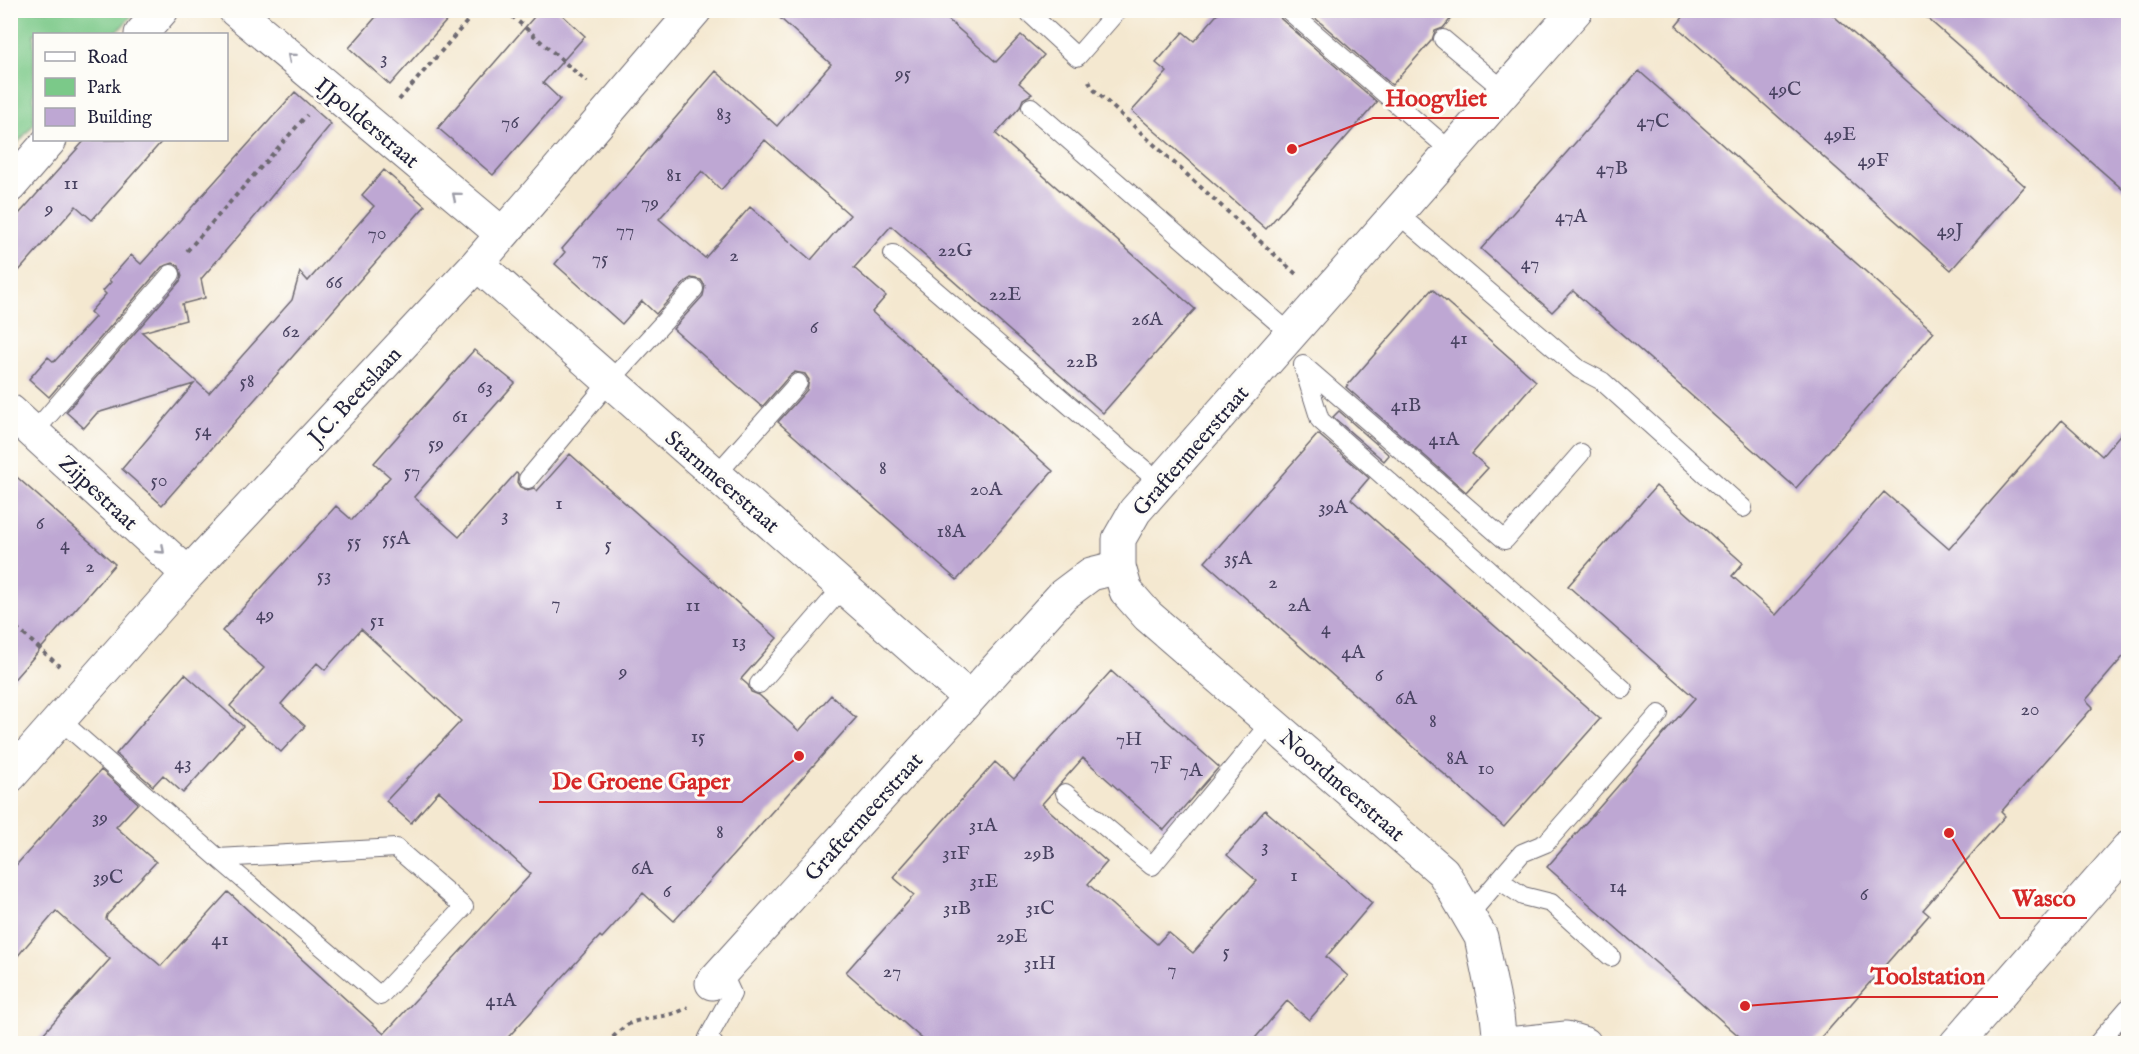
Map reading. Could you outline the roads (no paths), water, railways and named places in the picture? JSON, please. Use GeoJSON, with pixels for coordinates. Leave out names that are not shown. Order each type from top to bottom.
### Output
{"type":"FeatureCollection","features":[{"type":"Feature","properties":{"kind":"street"},"geometry":{"type":"LineString","coordinates":[[142,33],[162,10]]}},
{"type":"Feature","properties":{"kind":"street","name":"IJpolderstraat"},"geometry":{"type":"LineString","coordinates":[[235,10],[501,233]]}},
{"type":"Feature","properties":{"kind":"street","name":"J.C. Beetslaan"},"geometry":{"type":"LineString","coordinates":[[10,776],[188,574],[477,264],[501,233],[695,10]]}},
{"type":"Feature","properties":{"kind":"street","name":"Graftermeerstraat"},"geometry":{"type":"LineString","coordinates":[[717,977],[1063,595],[1091,574],[1119,567],[1119,539],[1135,511],[1292,349],[1323,299],[1576,10]]}},
{"type":"Feature","properties":{"kind":"street"},"geometry":{"type":"LineString","coordinates":[[10,186],[49,141]]}},
{"type":"Feature","properties":{"kind":"street","name":"Starnmeerstraat"},"geometry":{"type":"LineString","coordinates":[[477,264],[969,698]]}},
{"type":"Feature","properties":{"kind":"street","name":"Zijpestraat"},"geometry":{"type":"LineString","coordinates":[[10,411],[188,574]]}},
{"type":"Feature","properties":{"kind":"street","name":"Noordmeerstraat"},"geometry":{"type":"LineString","coordinates":[[1119,567],[1126,591],[1148,616],[1443,872],[1481,937],[1497,1016],[1500,1044]]}},
{"type":"Feature","properties":{"kind":"street"},"geometry":{"type":"LineString","coordinates":[[1956,1044],[2128,848]]}},
{"type":"Feature","properties":{"kind":"street"},"geometry":{"type":"LineString","coordinates":[[1508,1044],[1566,1038],[1585,1044]]}},
{"type":"Feature","properties":{"kind":"lane"},"geometry":{"type":"LineString","coordinates":[[1026,10],[1077,57],[1118,10]]}},
{"type":"Feature","properties":{"kind":"lane"},"geometry":{"type":"LineString","coordinates":[[1288,10],[1452,152]]}},
{"type":"Feature","properties":{"kind":"lane"},"geometry":{"type":"LineString","coordinates":[[1443,39],[1506,91]]}},
{"type":"Feature","properties":{"kind":"lane"},"geometry":{"type":"LineString","coordinates":[[1031,106],[1292,349],[1506,540],[1581,453]]}},
{"type":"Feature","properties":{"kind":"lane"},"geometry":{"type":"LineString","coordinates":[[1398,214],[1580,369],[1602,381],[1743,508]]}},
{"type":"Feature","properties":{"kind":"lane"},"geometry":{"type":"LineString","coordinates":[[893,254],[1160,483]]}},
{"type":"Feature","properties":{"kind":"lane"},"geometry":{"type":"LineString","coordinates":[[34,432],[171,274]]}},
{"type":"Feature","properties":{"kind":"lane"},"geometry":{"type":"LineString","coordinates":[[528,479],[610,381],[694,289]]}},
{"type":"Feature","properties":{"kind":"lane"},"geometry":{"type":"LineString","coordinates":[[1292,349],[1320,420],[1623,689]]}},
{"type":"Feature","properties":{"kind":"lane"},"geometry":{"type":"LineString","coordinates":[[716,475],[798,383]]}},
{"type":"Feature","properties":{"kind":"lane"},"geometry":{"type":"LineString","coordinates":[[759,684],[843,586]]}},
{"type":"Feature","properties":{"kind":"lane"},"geometry":{"type":"LineString","coordinates":[[1468,916],[1522,853],[1546,843],[1659,714]]}},
{"type":"Feature","properties":{"kind":"lane"},"geometry":{"type":"LineString","coordinates":[[60,720],[218,858],[380,996],[464,907],[396,848],[218,858]]}},
{"type":"Feature","properties":{"kind":"lane"},"geometry":{"type":"LineString","coordinates":[[1065,794],[1152,866],[1271,722]]}},
{"type":"Feature","properties":{"kind":"lane"},"geometry":{"type":"LineString","coordinates":[[1499,880],[1523,896],[1551,903],[1611,957]]}},
{"type":"Feature","properties":{"kind":"lane"},"geometry":{"type":"LineString","coordinates":[[714,1044],[708,1038],[732,994],[717,977]]}},
{"type":"Feature","properties":{"kind":"lane"},"geometry":{"type":"LineString","coordinates":[[2097,1044],[2128,1008]]}},
{"type":"Feature","properties":{"kind":"place","name":"Hoogvliet"},"geometry":{"type":"Point","coordinates":[1292,149]}},
{"type":"Feature","properties":{"kind":"place","name":"De Groene Gaper"},"geometry":{"type":"Point","coordinates":[799,756]}},
{"type":"Feature","properties":{"kind":"place","name":"Wasco"},"geometry":{"type":"Point","coordinates":[1949,833]}},
{"type":"Feature","properties":{"kind":"place","name":"Toolstation"},"geometry":{"type":"Point","coordinates":[1745,1006]}}]}
